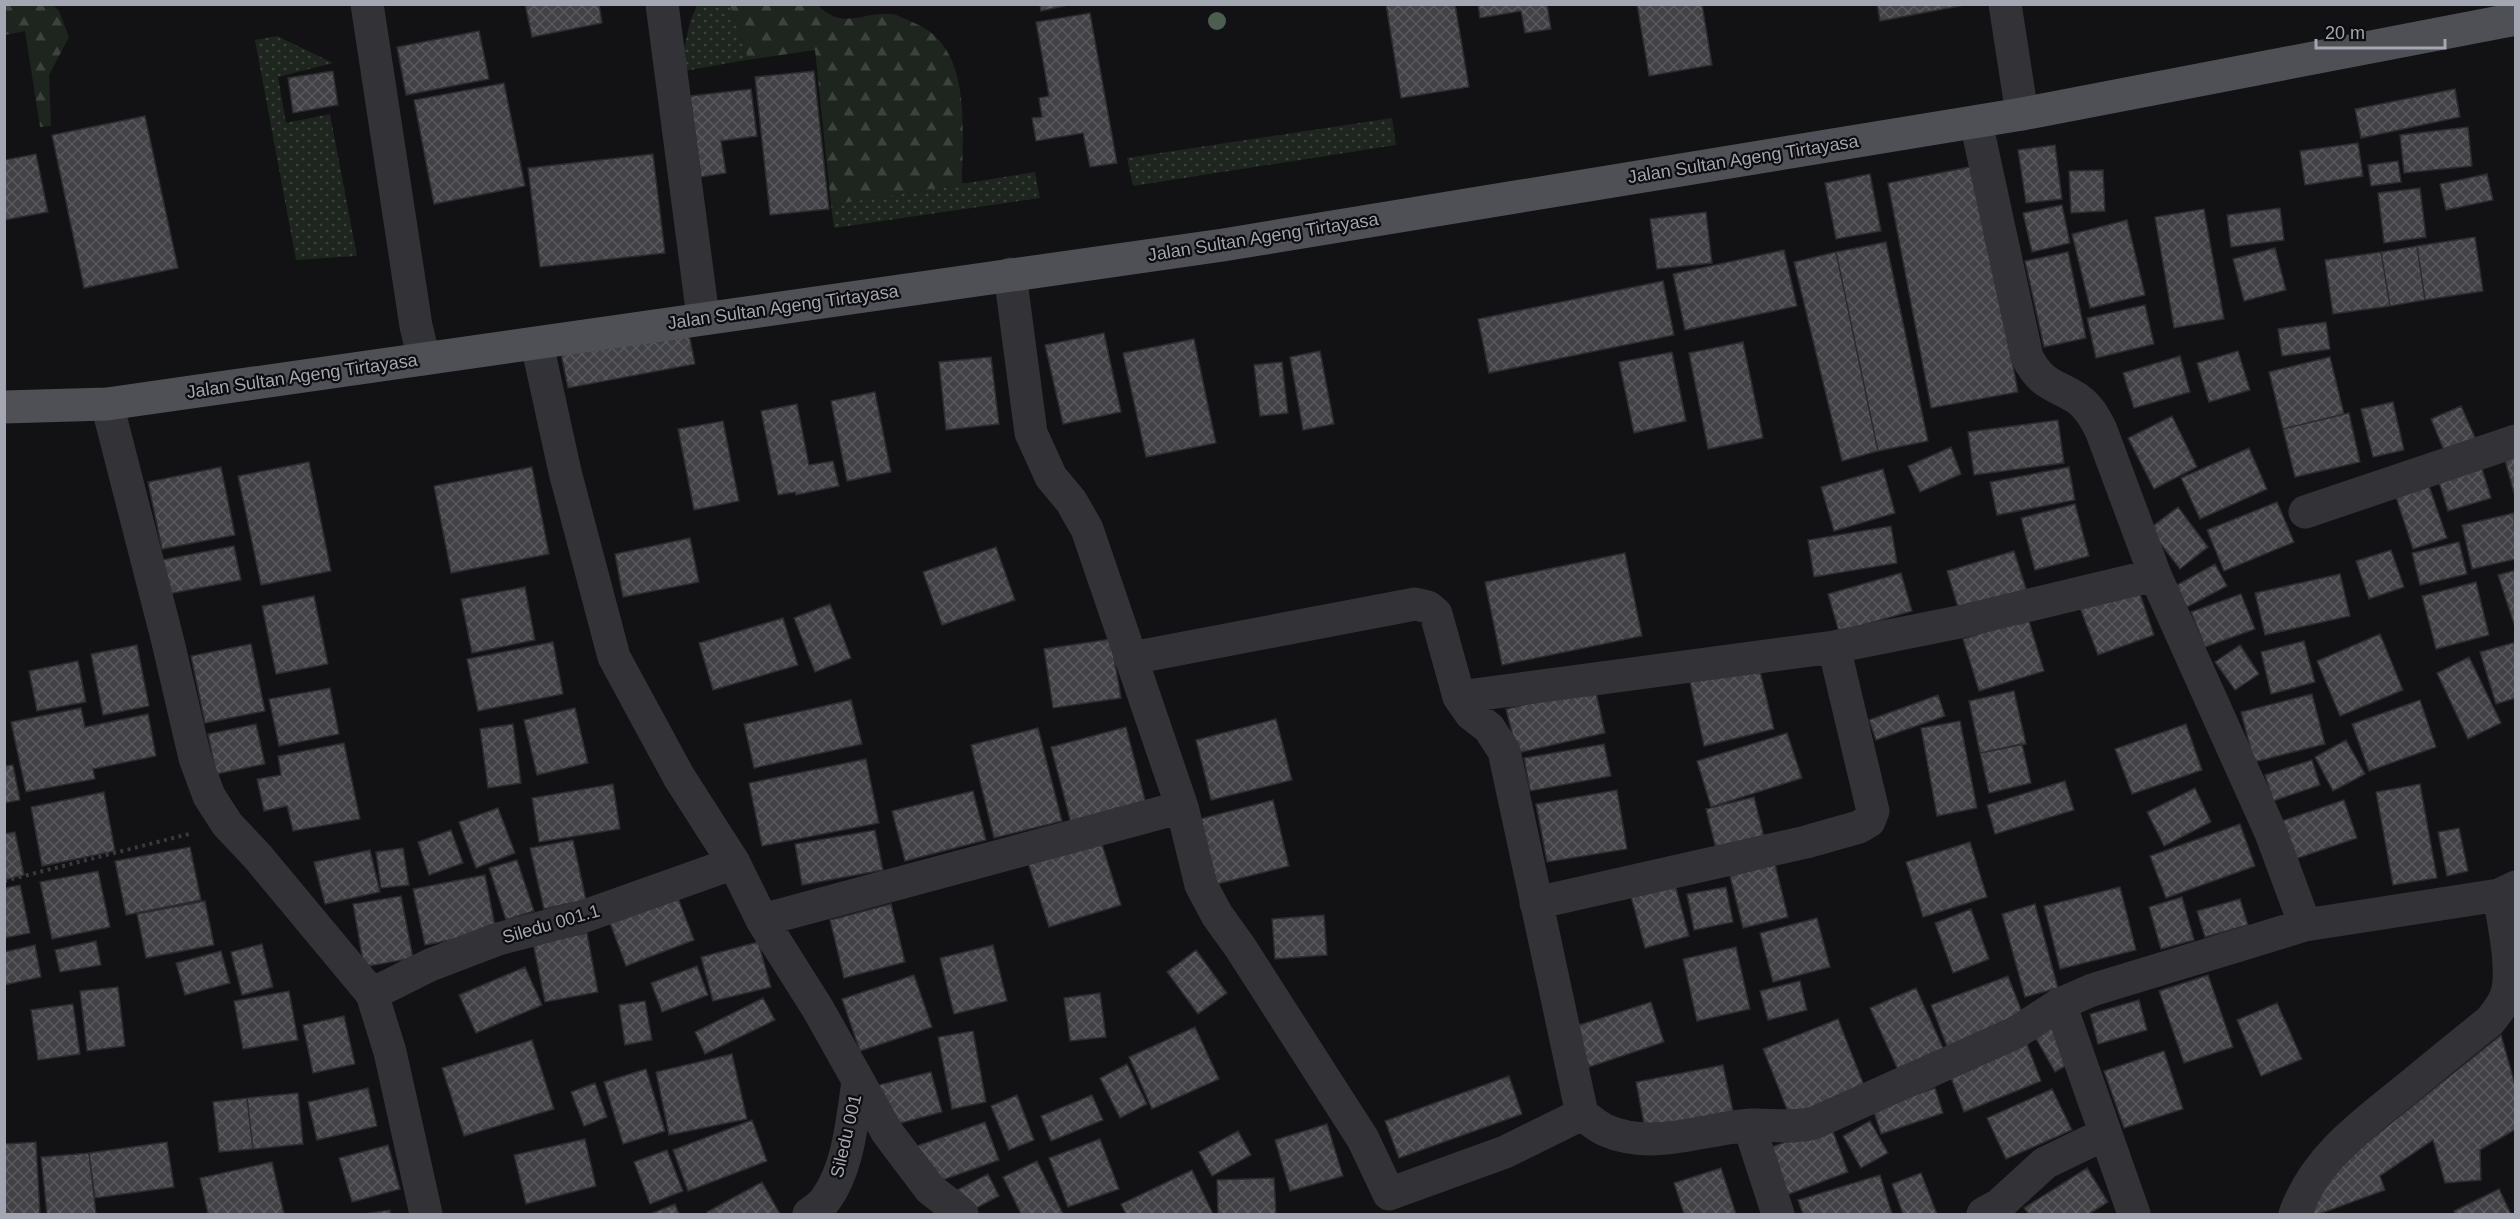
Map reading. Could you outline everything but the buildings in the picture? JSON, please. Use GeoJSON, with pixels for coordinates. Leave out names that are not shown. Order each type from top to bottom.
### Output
{"type":"FeatureCollection","features":[{"type":"Feature","properties":{"kind":"main road","name":"Jalan Sultan Ageng Tirtayasa"},"geometry":{"type":"LineString","coordinates":[[4,407],[107,404],[537,344],[701,303],[1010,274],[1223,245],[2022,114],[2516,19]]}},
{"type":"Feature","properties":{"kind":"street"},"geometry":{"type":"LineString","coordinates":[[367,4],[416,326],[424,359]]}},
{"type":"Feature","properties":{"kind":"street"},"geometry":{"type":"LineString","coordinates":[[662,4],[701,303]]}},
{"type":"Feature","properties":{"kind":"street"},"geometry":{"type":"LineString","coordinates":[[2009,34],[2022,114]]}},
{"type":"Feature","properties":{"kind":"street"},"geometry":{"type":"LineString","coordinates":[[1976,122],[2027,357],[2036,373],[2049,384],[2078,399],[2091,412],[2102,430],[2155,575],[2271,833],[2305,925]]}},
{"type":"Feature","properties":{"kind":"street"},"geometry":{"type":"LineString","coordinates":[[1010,274],[1032,433],[1051,477],[1071,501],[1087,529],[1182,807],[1201,885],[1217,915],[1363,1139],[1384,1204],[1505,1152],[1582,1114]]}},
{"type":"Feature","properties":{"kind":"street"},"geometry":{"type":"LineString","coordinates":[[537,344],[565,471],[614,657],[679,777],[734,863],[762,920],[818,1009],[887,1132],[930,1189],[962,1215]]}},
{"type":"Feature","properties":{"kind":"street"},"geometry":{"type":"LineString","coordinates":[[107,404],[195,758],[209,796],[227,824],[258,857],[372,994],[390,1052],[426,1215]]}},
{"type":"Feature","properties":{"kind":"street"},"geometry":{"type":"LineString","coordinates":[[2305,512],[2516,441]]}},
{"type":"Feature","properties":{"kind":"street"},"geometry":{"type":"LineString","coordinates":[[1459,697],[1834,647],[1959,622],[2155,575]]}},
{"type":"Feature","properties":{"kind":"street"},"geometry":{"type":"LineString","coordinates":[[1132,658],[1415,604],[1428,607],[1436,614],[1459,697],[1471,714],[1489,728],[1504,751],[1582,1114],[1603,1129],[1623,1136],[1650,1139],[1671,1138],[1749,1125],[1799,1127],[1814,1123],[2017,1032],[2060,1004],[2092,990],[2305,925],[2507,891],[2508,991],[2502,1005],[2490,1021],[2354,1131],[2322,1164],[2302,1195],[2295,1215]]}},
{"type":"Feature","properties":{"kind":"street"},"geometry":{"type":"LineString","coordinates":[[1536,903],[1806,842],[1859,827],[1869,821],[1873,811],[1834,647]]}},
{"type":"Feature","properties":{"kind":"street"},"geometry":{"type":"LineString","coordinates":[[762,920],[1182,807]]}},
{"type":"Feature","properties":{"kind":"street","name":"Siledu 001.1"},"geometry":{"type":"LineString","coordinates":[[372,994],[430,965],[498,939],[582,917],[734,863]]}},
{"type":"Feature","properties":{"kind":"street"},"geometry":{"type":"LineString","coordinates":[[2060,1004],[2134,1215]]}},
{"type":"Feature","properties":{"kind":"street","name":"Siledu 001"},"geometry":{"type":"LineString","coordinates":[[809,1215],[825,1202],[837,1182],[850,1133],[858,1082]]}},
{"type":"Feature","properties":{"kind":"street"},"geometry":{"type":"LineString","coordinates":[[1749,1125],[1778,1215]]}},
{"type":"Feature","properties":{"kind":"street"},"geometry":{"type":"LineString","coordinates":[[1983,1215],[1999,1205],[2045,1163],[2105,1134]]}},
{"type":"Feature","properties":{"kind":"path"},"geometry":{"type":"LineString","coordinates":[[4,881],[227,824]]}},
{"type":"Feature","properties":{"kind":"green space"},"geometry":{"type":"Polygon","coordinates":[[[5,4],[53,5],[59,11],[69,37],[49,75],[51,126],[40,127],[25,31],[5,35],[5,4]]]}},
{"type":"Feature","properties":{"kind":"green space"},"geometry":{"type":"Polygon","coordinates":[[[697,5],[730,5],[747,55],[746,60],[679,72],[690,22],[697,5]]]}},
{"type":"Feature","properties":{"kind":"green space"},"geometry":{"type":"Polygon","coordinates":[[[730,5],[818,5],[827,13],[844,19],[893,14],[932,33],[946,49],[955,69],[960,91],[963,115],[962,184],[831,205],[815,50],[746,60],[747,55],[730,5]]]}},
{"type":"Feature","properties":{"kind":"green space"},"geometry":{"type":"Polygon","coordinates":[[[277,36],[333,63],[278,77],[286,123],[330,114],[357,256],[296,260],[255,40],[277,36]]]}},
{"type":"Feature","properties":{"kind":"green space"},"geometry":{"type":"Polygon","coordinates":[[[1392,118],[1396,145],[1133,186],[1127,158],[1392,118]]]}},
{"type":"Feature","properties":{"kind":"green space"},"geometry":{"type":"Polygon","coordinates":[[[1035,172],[1040,198],[834,228],[831,205],[1035,172]]]}}]}
